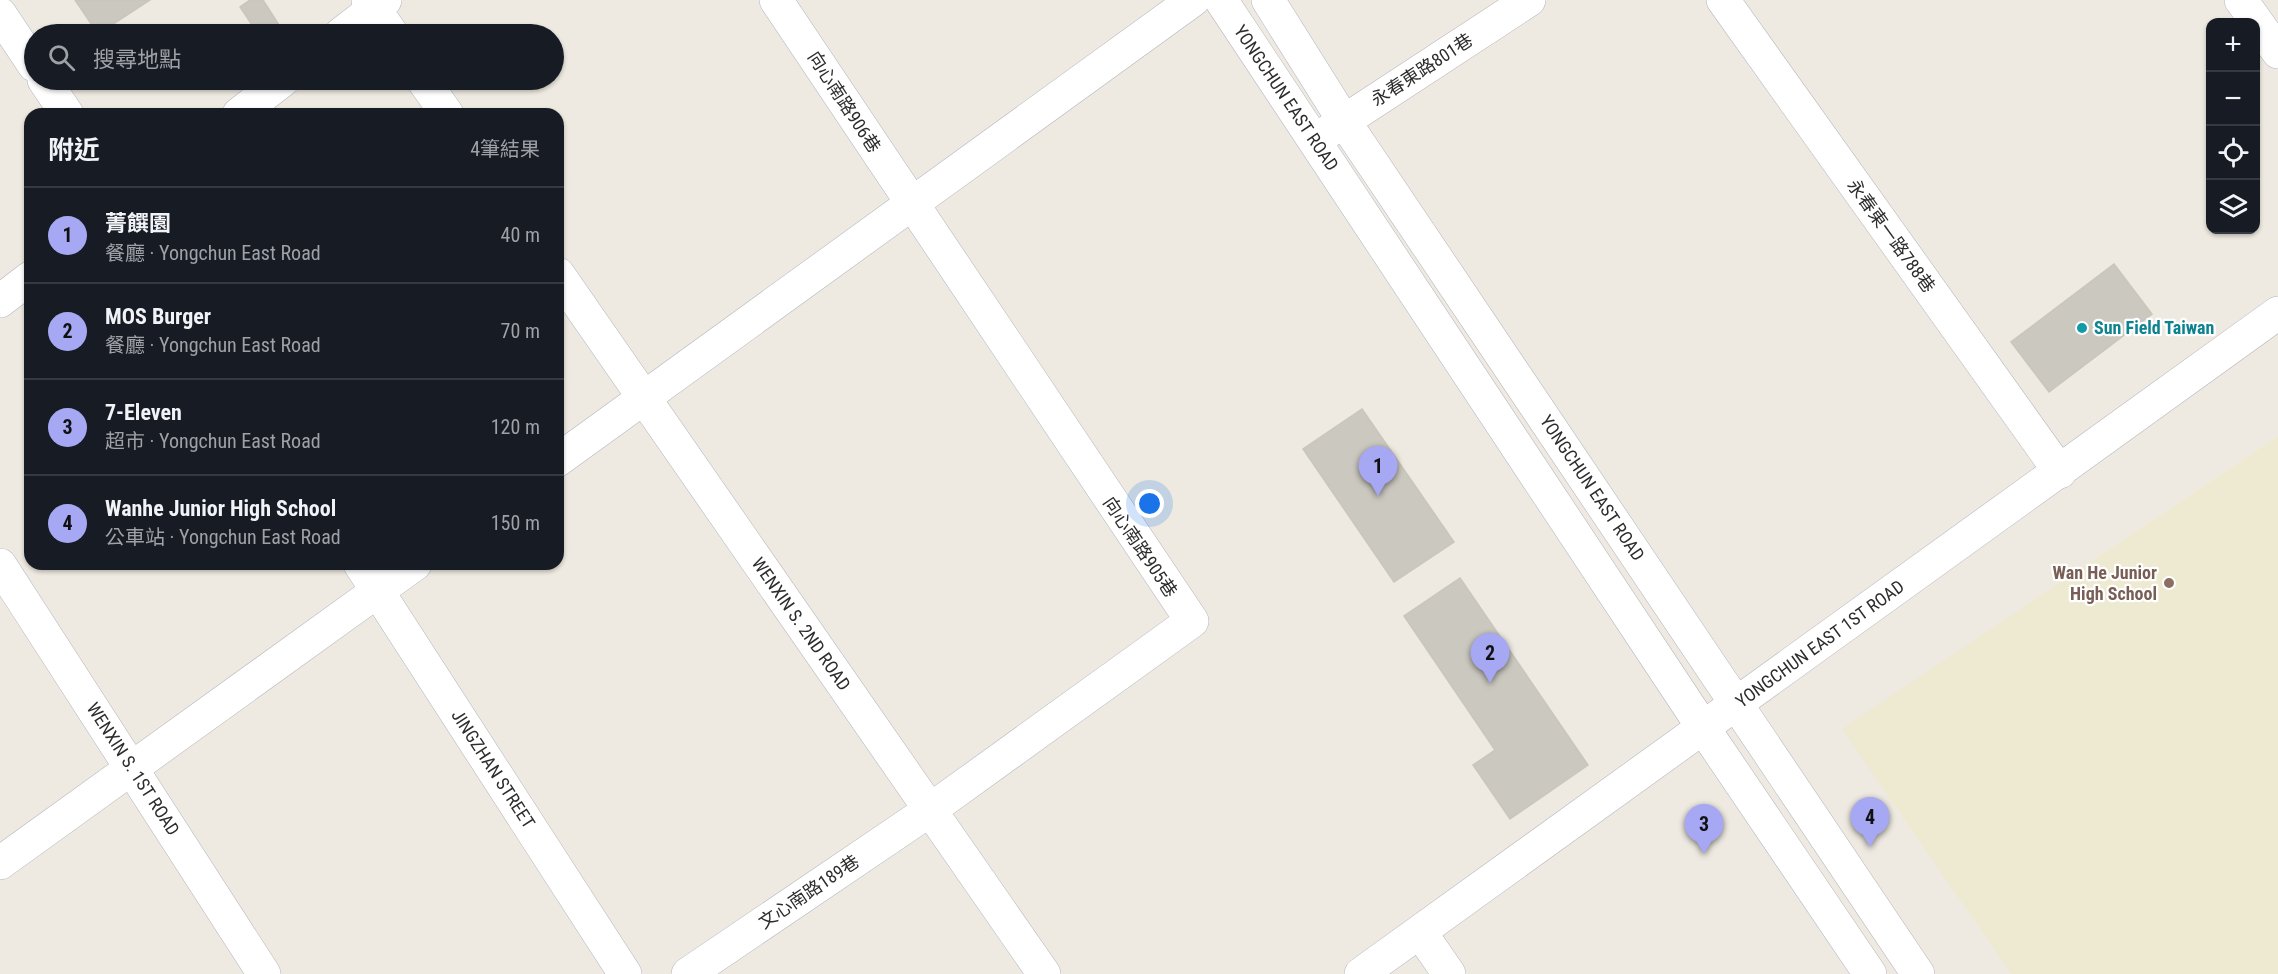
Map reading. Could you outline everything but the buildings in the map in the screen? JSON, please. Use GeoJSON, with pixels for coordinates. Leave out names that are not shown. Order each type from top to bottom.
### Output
{"type":"FeatureCollection","features":[{"type":"Feature","properties":{"kind":"street","name":"向心南路906巷"},"geometry":{"type":"LineString","coordinates":[[776,0],[911,205]]}},
{"type":"Feature","properties":{"kind":"street"},"geometry":{"type":"LineString","coordinates":[[564,456],[1193,0]]}},
{"type":"Feature","properties":{"kind":"street","name":"YONGCHUN EAST ROAD"},"geometry":{"type":"LineString","coordinates":[[1221,0],[1702,726],[1870,974]]}},
{"type":"Feature","properties":{"kind":"street","name":"YONGCHUN EAST ROAD"},"geometry":{"type":"LineString","coordinates":[[1268,0],[1344,122],[1918,974]]}},
{"type":"Feature","properties":{"kind":"street","name":"永春東路801巷"},"geometry":{"type":"LineString","coordinates":[[1314,141],[1529,0]]}},
{"type":"Feature","properties":{"kind":"street","name":"永春東一路788巷"},"geometry":{"type":"LineString","coordinates":[[1723,0],[2060,472]]}},
{"type":"Feature","properties":{"kind":"street"},"geometry":{"type":"LineString","coordinates":[[2241,0],[2278,52]]}},
{"type":"Feature","properties":{"kind":"street"},"geometry":{"type":"LineString","coordinates":[[358,24],[380,11]]}},
{"type":"Feature","properties":{"kind":"street"},"geometry":{"type":"LineString","coordinates":[[0,14],[24,50]]}},
{"type":"Feature","properties":{"kind":"street"},"geometry":{"type":"LineString","coordinates":[[51,90],[63,108]]}},
{"type":"Feature","properties":{"kind":"street"},"geometry":{"type":"LineString","coordinates":[[247,108],[270,90]]}},
{"type":"Feature","properties":{"kind":"street"},"geometry":{"type":"LineString","coordinates":[[430,90],[443,108]]}},
{"type":"Feature","properties":{"kind":"street","name":"向心南路905巷"},"geometry":{"type":"LineString","coordinates":[[911,205],[1191,621],[930,810]]}},
{"type":"Feature","properties":{"kind":"street"},"geometry":{"type":"LineString","coordinates":[[0,301],[24,283]]}},
{"type":"Feature","properties":{"kind":"street","name":"WENXIN S. 2ND ROAD"},"geometry":{"type":"LineString","coordinates":[[564,283],[1044,974]]}},
{"type":"Feature","properties":{"kind":"street","name":"YONGCHUN EAST 1ST ROAD"},"geometry":{"type":"LineString","coordinates":[[1361,974],[2278,313]]}},
{"type":"Feature","properties":{"kind":"street","name":"WENXIN S. 1ST ROAD"},"geometry":{"type":"LineString","coordinates":[[0,565],[264,974]]}},
{"type":"Feature","properties":{"kind":"street","name":"JINGZHAN STREET"},"geometry":{"type":"LineString","coordinates":[[364,570],[625,974]]}},
{"type":"Feature","properties":{"kind":"street"},"geometry":{"type":"LineString","coordinates":[[0,863],[407,570]]}},
{"type":"Feature","properties":{"kind":"street","name":"文心南路189巷"},"geometry":{"type":"LineString","coordinates":[[688,974],[930,810]]}},
{"type":"Feature","properties":{"kind":"street"},"geometry":{"type":"LineString","coordinates":[[1420,932],[1449,974]]}},
{"type":"Feature","properties":{"kind":"shaded area","name":"Wan He Junior High School"},"geometry":{"type":"Polygon","coordinates":[[[2278,436],[2278,974],[2011,974],[1842,729],[2278,436]]]}},
{"type":"Feature","properties":{"kind":"place","name":"Sun Field Taiwan"},"geometry":{"type":"Point","coordinates":[2082,328]}},
{"type":"Feature","properties":{"kind":"place","name":"菁饌園"},"geometry":{"type":"Point","coordinates":[1378,496]}},
{"type":"Feature","properties":{"kind":"place","name":"Wan He Junior High School"},"geometry":{"type":"Point","coordinates":[2169,583]}},
{"type":"Feature","properties":{"kind":"place","name":"MOS Burger"},"geometry":{"type":"Point","coordinates":[1490,683]}},
{"type":"Feature","properties":{"kind":"place","name":"Wanhe Junior High School"},"geometry":{"type":"Point","coordinates":[1870,847]}},
{"type":"Feature","properties":{"kind":"place","name":"7-Eleven"},"geometry":{"type":"Point","coordinates":[1704,854]}}]}
